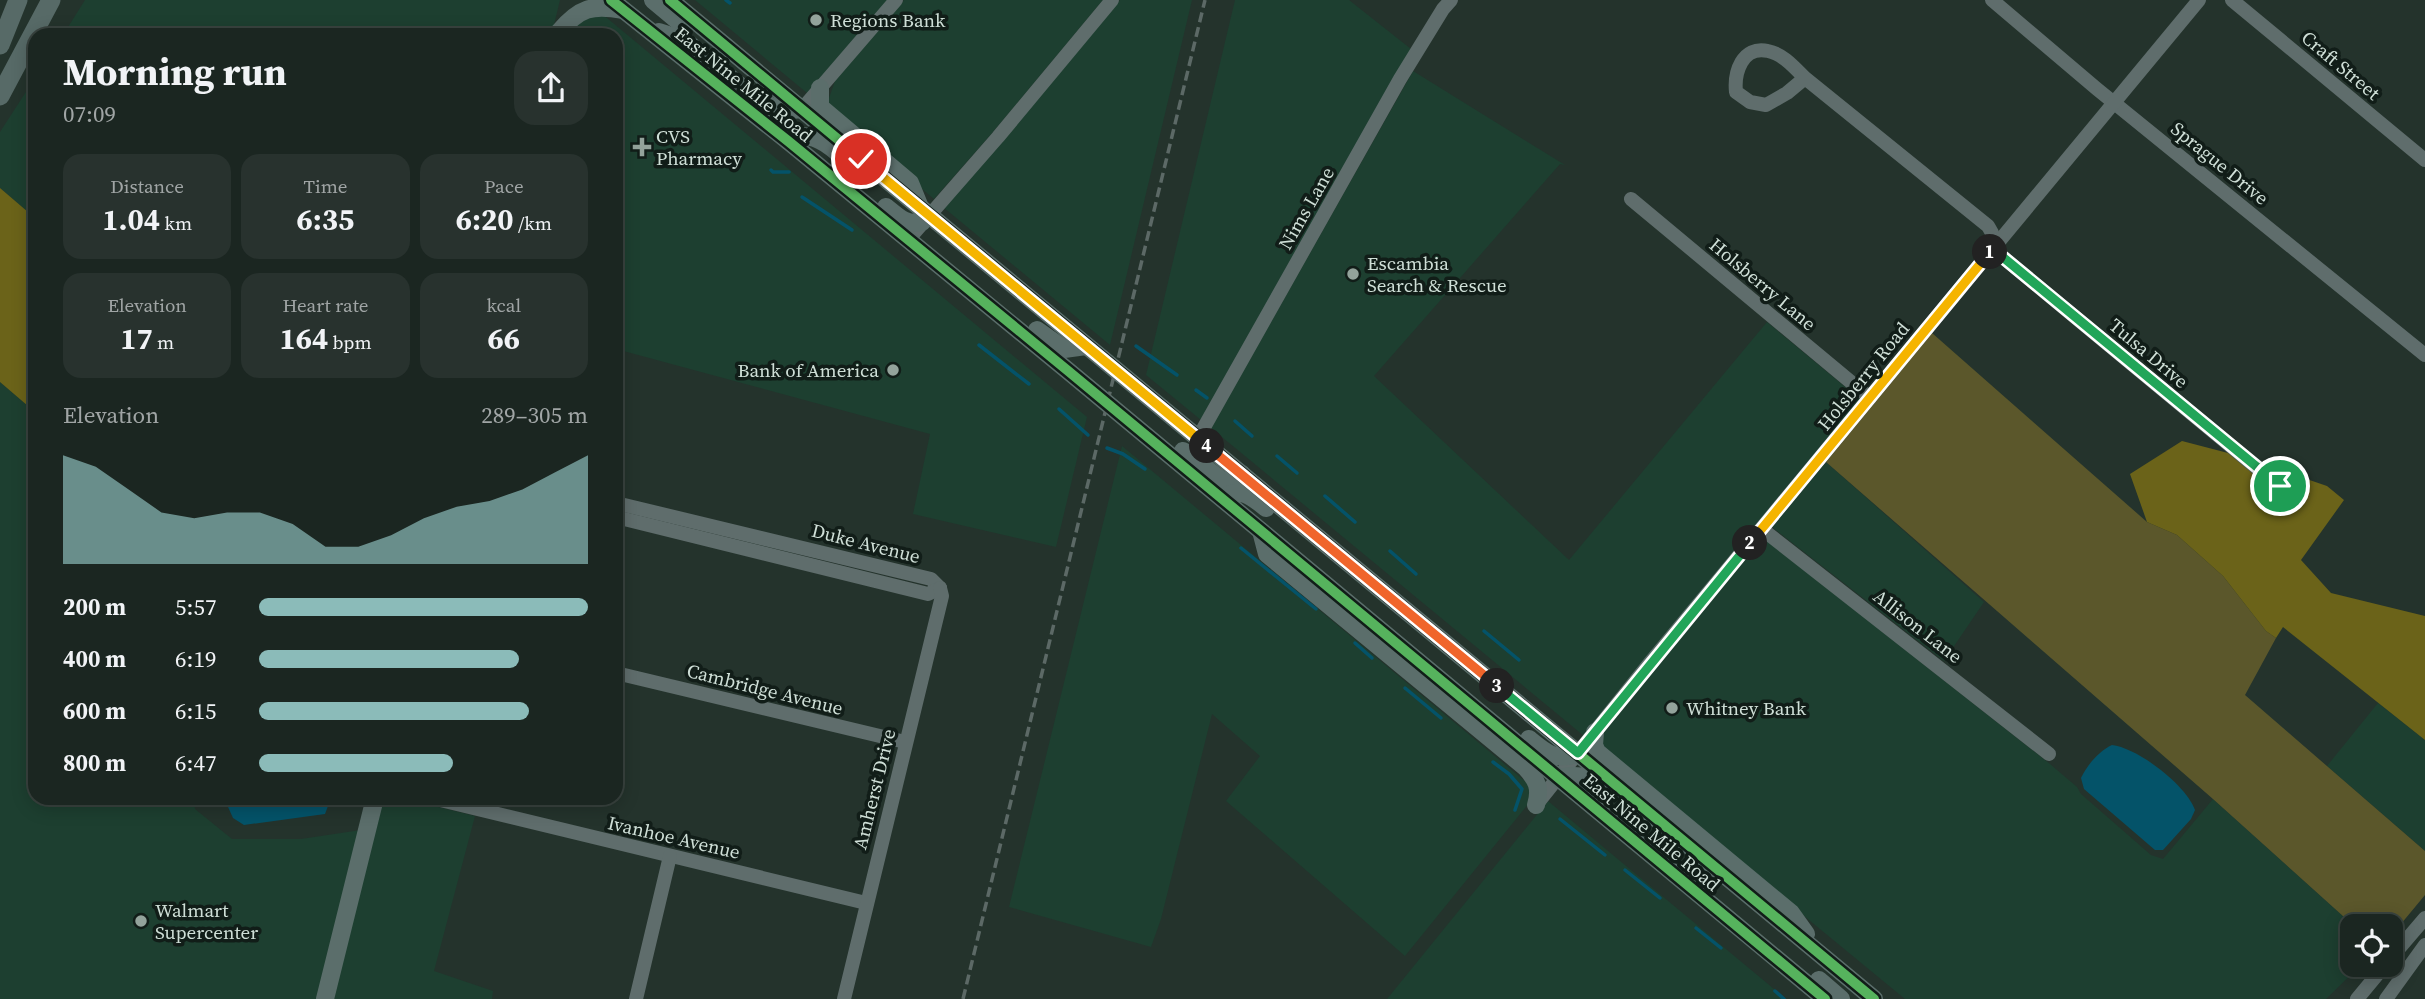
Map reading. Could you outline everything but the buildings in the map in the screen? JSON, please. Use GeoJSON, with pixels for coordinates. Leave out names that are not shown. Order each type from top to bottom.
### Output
{"type":"FeatureCollection","features":[{"type":"Feature","properties":{"kind":"highway"},"geometry":{"type":"LineString","coordinates":[[0,45],[18,0]]}},
{"type":"Feature","properties":{"kind":"highway"},"geometry":{"type":"LineString","coordinates":[[36,28],[51,0]]}},
{"type":"Feature","properties":{"kind":"highway"},"geometry":{"type":"LineString","coordinates":[[0,96],[28,43]]}},
{"type":"Feature","properties":{"kind":"main road"},"geometry":{"type":"LineString","coordinates":[[559,28],[567,0]]}},
{"type":"Feature","properties":{"kind":"main road"},"geometry":{"type":"LineString","coordinates":[[653,0],[758,87],[782,93]]}},
{"type":"Feature","properties":{"kind":"main road","name":"East Nine Mile Road"},"geometry":{"type":"LineString","coordinates":[[670,0],[924,215],[1015,300],[1045,311],[1874,999]]}},
{"type":"Feature","properties":{"kind":"main road"},"geometry":{"type":"LineString","coordinates":[[563,28],[581,10],[617,5]]}},
{"type":"Feature","properties":{"kind":"main road","name":"East Nine Mile Road"},"geometry":{"type":"LineString","coordinates":[[617,5],[1067,370],[1825,999]]}},
{"type":"Feature","properties":{"kind":"main road"},"geometry":{"type":"LineString","coordinates":[[649,29],[684,40],[757,100],[782,111],[802,109]]}},
{"type":"Feature","properties":{"kind":"main road"},"geometry":{"type":"LineString","coordinates":[[820,88],[820,107],[910,183],[924,215]]}},
{"type":"Feature","properties":{"kind":"main road"},"geometry":{"type":"LineString","coordinates":[[788,141],[802,135],[825,142],[924,215]]}},
{"type":"Feature","properties":{"kind":"main road"},"geometry":{"type":"LineString","coordinates":[[817,165],[848,176],[901,220],[913,225],[924,215]]}},
{"type":"Feature","properties":{"kind":"main road"},"geometry":{"type":"LineString","coordinates":[[966,288],[991,295],[1064,349],[1087,346]]}},
{"type":"Feature","properties":{"kind":"main road"},"geometry":{"type":"LineString","coordinates":[[1067,370],[1087,346]]}},
{"type":"Feature","properties":{"kind":"main road"},"geometry":{"type":"LineString","coordinates":[[1126,419],[1152,426],[1221,480],[1235,483],[1242,474]]}},
{"type":"Feature","properties":{"kind":"main road"},"geometry":{"type":"LineString","coordinates":[[1222,498],[1233,492],[1246,494],[1318,551],[1341,556]]}},
{"type":"Feature","properties":{"kind":"main road"},"geometry":{"type":"LineString","coordinates":[[1261,531],[1267,554],[1525,766],[1536,779],[1540,792],[1536,805]]}},
{"type":"Feature","properties":{"kind":"main road"},"geometry":{"type":"LineString","coordinates":[[1301,564],[1326,572],[1540,748],[1553,756],[1566,758],[1578,753]]}},
{"type":"Feature","properties":{"kind":"main road"},"geometry":{"type":"LineString","coordinates":[[1595,732],[1594,745],[1597,752],[1791,913],[1827,960]]}},
{"type":"Feature","properties":{"kind":"main road"},"geometry":{"type":"LineString","coordinates":[[1559,778],[1576,774],[1599,784],[1794,948],[1827,960]]}},
{"type":"Feature","properties":{"kind":"main road"},"geometry":{"type":"LineString","coordinates":[[325,999],[373,805]]}},
{"type":"Feature","properties":{"kind":"main road"},"geometry":{"type":"LineString","coordinates":[[1700,895],[1735,910],[1841,999]]}},
{"type":"Feature","properties":{"kind":"street"},"geometry":{"type":"LineString","coordinates":[[802,109],[896,0]]}},
{"type":"Feature","properties":{"kind":"street"},"geometry":{"type":"LineString","coordinates":[[908,240],[924,215],[998,137],[1112,0]]}},
{"type":"Feature","properties":{"kind":"street","name":"Nims Lane"},"geometry":{"type":"LineString","coordinates":[[1198,438],[1400,79],[1451,0]]}},
{"type":"Feature","properties":{"kind":"street","name":"Sprague Drive"},"geometry":{"type":"LineString","coordinates":[[1992,0],[2425,355]]}},
{"type":"Feature","properties":{"kind":"street","name":"Holsberry Road"},"geometry":{"type":"LineString","coordinates":[[1536,805],[2199,0]]}},
{"type":"Feature","properties":{"kind":"street","name":"Craft Street"},"geometry":{"type":"LineString","coordinates":[[2232,0],[2425,160]]}},
{"type":"Feature","properties":{"kind":"street"},"geometry":{"type":"LineString","coordinates":[[1805,78],[1766,105],[1750,103],[1736,92],[1734,77],[1742,58],[1755,50],[1769,51],[1788,61],[1805,78],[1988,226],[1992,233],[1993,249]]}},
{"type":"Feature","properties":{"kind":"street","name":"Holsberry Lane"},"geometry":{"type":"LineString","coordinates":[[1631,199],[1870,398]]}},
{"type":"Feature","properties":{"kind":"street","name":"Tulsa Drive"},"geometry":{"type":"LineString","coordinates":[[1993,249],[2280,486]]}},
{"type":"Feature","properties":{"kind":"street","name":"Duke Avenue"},"geometry":{"type":"LineString","coordinates":[[623,505],[931,579],[940,588],[928,594],[623,519]]}},
{"type":"Feature","properties":{"kind":"street","name":"Allison Lane"},"geometry":{"type":"LineString","coordinates":[[1762,529],[2049,754]]}},
{"type":"Feature","properties":{"kind":"street","name":"Amherst Drive"},"geometry":{"type":"LineString","coordinates":[[844,999],[942,596],[940,588]]}},
{"type":"Feature","properties":{"kind":"street","name":"Cambridge Avenue"},"geometry":{"type":"LineString","coordinates":[[623,675],[905,742]]}},
{"type":"Feature","properties":{"kind":"street","name":"Ivanhoe Avenue"},"geometry":{"type":"LineString","coordinates":[[461,805],[866,903]]}},
{"type":"Feature","properties":{"kind":"street"},"geometry":{"type":"LineString","coordinates":[[636,999],[670,856]]}},
{"type":"Feature","properties":{"kind":"street"},"geometry":{"type":"LineString","coordinates":[[2403,944],[2425,918]]}},
{"type":"Feature","properties":{"kind":"street"},"geometry":{"type":"LineString","coordinates":[[2386,999],[2425,945]]}},
{"type":"Feature","properties":{"kind":"street"},"geometry":{"type":"LineString","coordinates":[[2357,999],[2375,977]]}},
{"type":"Feature","properties":{"kind":"shaded area"},"geometry":{"type":"Polygon","coordinates":[[[85,0],[560,0],[553,28],[67,28],[85,0]]]}},
{"type":"Feature","properties":{"kind":"shaded area"},"geometry":{"type":"Polygon","coordinates":[[[695,0],[888,0],[807,93],[695,0]]]}},
{"type":"Feature","properties":{"kind":"shaded area"},"geometry":{"type":"Polygon","coordinates":[[[904,0],[1103,0],[934,199],[830,111],[828,101],[835,81],[904,0]]]}},
{"type":"Feature","properties":{"kind":"shaded area"},"geometry":{"type":"Polygon","coordinates":[[[1120,0],[1192,0],[1110,345],[943,207],[1120,0]]]}},
{"type":"Feature","properties":{"kind":"shaded area"},"geometry":{"type":"Polygon","coordinates":[[[1235,0],[1349,0],[1411,49],[1201,420],[1146,375],[1235,0]]]}},
{"type":"Feature","properties":{"kind":"shaded area"},"geometry":{"type":"Polygon","coordinates":[[[601,13],[619,28],[570,28],[575,22],[601,13]]]}},
{"type":"Feature","properties":{"kind":"shaded area"},"geometry":{"type":"Polygon","coordinates":[[[623,31],[1087,417],[1056,547],[913,514],[930,434],[623,351],[623,31]]]}},
{"type":"Feature","properties":{"kind":"shaded area"},"geometry":{"type":"Polygon","coordinates":[[[1413,71],[1565,165],[1560,164],[1374,376],[1569,560],[1767,322],[1861,400],[1584,736],[1211,428],[1413,71]]]}},
{"type":"Feature","properties":{"kind":"shaded area"},"geometry":{"type":"Polygon","coordinates":[[[28,89],[28,212],[0,188],[0,132],[28,89]]]}},
{"type":"Feature","properties":{"kind":"shaded area"},"geometry":{"type":"Polygon","coordinates":[[[0,188],[28,212],[28,406],[0,382],[0,188]]]}},
{"type":"Feature","properties":{"kind":"shaded area"},"geometry":{"type":"Polygon","coordinates":[[[1932,333],[2147,522],[2177,535],[2223,576],[2266,631],[2276,638],[2245,695],[2425,851],[2425,895],[2403,922],[2403,914],[2341,914],[2213,799],[1826,462],[1932,333]]]}},
{"type":"Feature","properties":{"kind":"shaded area"},"geometry":{"type":"Polygon","coordinates":[[[0,382],[28,406],[28,805],[195,805],[195,809],[232,839],[301,839],[361,830],[318,999],[0,999],[0,382]]]}},
{"type":"Feature","properties":{"kind":"shaded area"},"geometry":{"type":"Polygon","coordinates":[[[2182,441],[2228,453],[2280,496],[2290,485],[2266,465],[2327,486],[2344,500],[2301,560],[2331,593],[2425,616],[2425,740],[2283,627],[2276,638],[2266,631],[2223,576],[2177,535],[2147,522],[2130,474],[2182,441]]]}},
{"type":"Feature","properties":{"kind":"shaded area"},"geometry":{"type":"Polygon","coordinates":[[[1122,446],[1538,792],[1405,956],[1226,801],[1260,756],[1212,714],[1161,919],[1151,947],[1009,907],[1122,446]]]}},
{"type":"Feature","properties":{"kind":"shaded area"},"geometry":{"type":"Polygon","coordinates":[[[1826,462],[1984,602],[1944,661],[1772,527],[1826,462]]]}},
{"type":"Feature","properties":{"kind":"shaded area"},"geometry":{"type":"Polygon","coordinates":[[[1763,538],[2050,764],[2151,855],[2163,859],[2213,799],[2341,914],[2340,977],[2349,977],[2326,999],[1905,999],[1594,743],[1763,538]]]}},
{"type":"Feature","properties":{"kind":"shaded area"},"geometry":{"type":"Polygon","coordinates":[[[2378,703],[2425,740],[2425,851],[2327,766],[2378,703]]]}},
{"type":"Feature","properties":{"kind":"shaded area"},"geometry":{"type":"Polygon","coordinates":[[[1548,801],[1786,999],[1387,999],[1548,801]]]}},
{"type":"Feature","properties":{"kind":"shaded area"},"geometry":{"type":"Polygon","coordinates":[[[380,805],[430,805],[475,816],[434,971],[493,991],[492,999],[331,999],[380,805]]]}},
{"type":"Feature","properties":{"kind":"water"},"geometry":{"type":"Polygon","coordinates":[[[2112,745],[2135,753],[2160,769],[2182,790],[2195,810],[2191,819],[2163,850],[2155,850],[2084,789],[2081,778],[2087,768],[2098,755],[2112,745]]]}},
{"type":"Feature","properties":{"kind":"water"},"geometry":{"type":"Polygon","coordinates":[[[227,805],[328,805],[325,814],[244,825],[233,818],[227,805]]]}},
{"type":"Feature","properties":{"kind":"waterway"},"geometry":{"type":"LineString","coordinates":[[726,0],[730,3]]}},
{"type":"Feature","properties":{"kind":"waterway"},"geometry":{"type":"LineString","coordinates":[[771,170],[789,172]]}},
{"type":"Feature","properties":{"kind":"waterway"},"geometry":{"type":"LineString","coordinates":[[802,197],[852,230]]}},
{"type":"Feature","properties":{"kind":"waterway"},"geometry":{"type":"LineString","coordinates":[[979,345],[1029,384]]}},
{"type":"Feature","properties":{"kind":"waterway"},"geometry":{"type":"LineString","coordinates":[[1136,346],[1177,375]]}},
{"type":"Feature","properties":{"kind":"waterway"},"geometry":{"type":"LineString","coordinates":[[1196,390],[1207,398]]}},
{"type":"Feature","properties":{"kind":"waterway"},"geometry":{"type":"LineString","coordinates":[[1059,409],[1088,435]]}},
{"type":"Feature","properties":{"kind":"waterway"},"geometry":{"type":"LineString","coordinates":[[1235,421],[1252,436]]}},
{"type":"Feature","properties":{"kind":"waterway"},"geometry":{"type":"LineString","coordinates":[[1107,448],[1123,454],[1145,469]]}},
{"type":"Feature","properties":{"kind":"waterway"},"geometry":{"type":"LineString","coordinates":[[1277,456],[1297,473]]}},
{"type":"Feature","properties":{"kind":"waterway"},"geometry":{"type":"LineString","coordinates":[[1325,496],[1355,522]]}},
{"type":"Feature","properties":{"kind":"waterway"},"geometry":{"type":"LineString","coordinates":[[1241,548],[1316,609]]}},
{"type":"Feature","properties":{"kind":"waterway"},"geometry":{"type":"LineString","coordinates":[[1390,551],[1416,574]]}},
{"type":"Feature","properties":{"kind":"waterway"},"geometry":{"type":"LineString","coordinates":[[1484,631],[1519,660]]}},
{"type":"Feature","properties":{"kind":"waterway"},"geometry":{"type":"LineString","coordinates":[[1355,643],[1372,658]]}},
{"type":"Feature","properties":{"kind":"waterway"},"geometry":{"type":"LineString","coordinates":[[1405,688],[1441,718]]}},
{"type":"Feature","properties":{"kind":"waterway"},"geometry":{"type":"LineString","coordinates":[[1493,762],[1509,774],[1522,789],[1515,810]]}},
{"type":"Feature","properties":{"kind":"waterway"},"geometry":{"type":"LineString","coordinates":[[1560,819],[1605,855]]}},
{"type":"Feature","properties":{"kind":"waterway"},"geometry":{"type":"LineString","coordinates":[[1625,870],[1660,898]]}},
{"type":"Feature","properties":{"kind":"waterway"},"geometry":{"type":"LineString","coordinates":[[1696,928],[1721,948]]}},
{"type":"Feature","properties":{"kind":"waterway"},"geometry":{"type":"LineString","coordinates":[[1775,991],[1784,999]]}},
{"type":"Feature","properties":{"kind":"railway"},"geometry":{"type":"LineString","coordinates":[[963,999],[1205,0]]}},
{"type":"Feature","properties":{"kind":"cycle path"},"geometry":{"type":"LineString","coordinates":[[611,0],[1067,370],[1825,999]]}},
{"type":"Feature","properties":{"kind":"cycle path"},"geometry":{"type":"LineString","coordinates":[[670,0],[1874,999]]}},
{"type":"Feature","properties":{"kind":"place","name":"Regions Bank"},"geometry":{"type":"Point","coordinates":[816,20]}},
{"type":"Feature","properties":{"kind":"place","name":"CVS Pharmacy"},"geometry":{"type":"Point","coordinates":[642,147]}},
{"type":"Feature","properties":{"kind":"place","name":"Escambia Search & Rescue"},"geometry":{"type":"Point","coordinates":[1353,274]}},
{"type":"Feature","properties":{"kind":"place","name":"Bank of America"},"geometry":{"type":"Point","coordinates":[893,370]}},
{"type":"Feature","properties":{"kind":"place","name":"Whitney Bank"},"geometry":{"type":"Point","coordinates":[1672,708]}},
{"type":"Feature","properties":{"kind":"place","name":"Walmart Supercenter"},"geometry":{"type":"Point","coordinates":[141,921]}},
{"type":"Feature","properties":{"kind":"route"},"geometry":{"type":"LineString","coordinates":[[861,159],[1578,753],[1993,249],[2280,486]]}}]}
